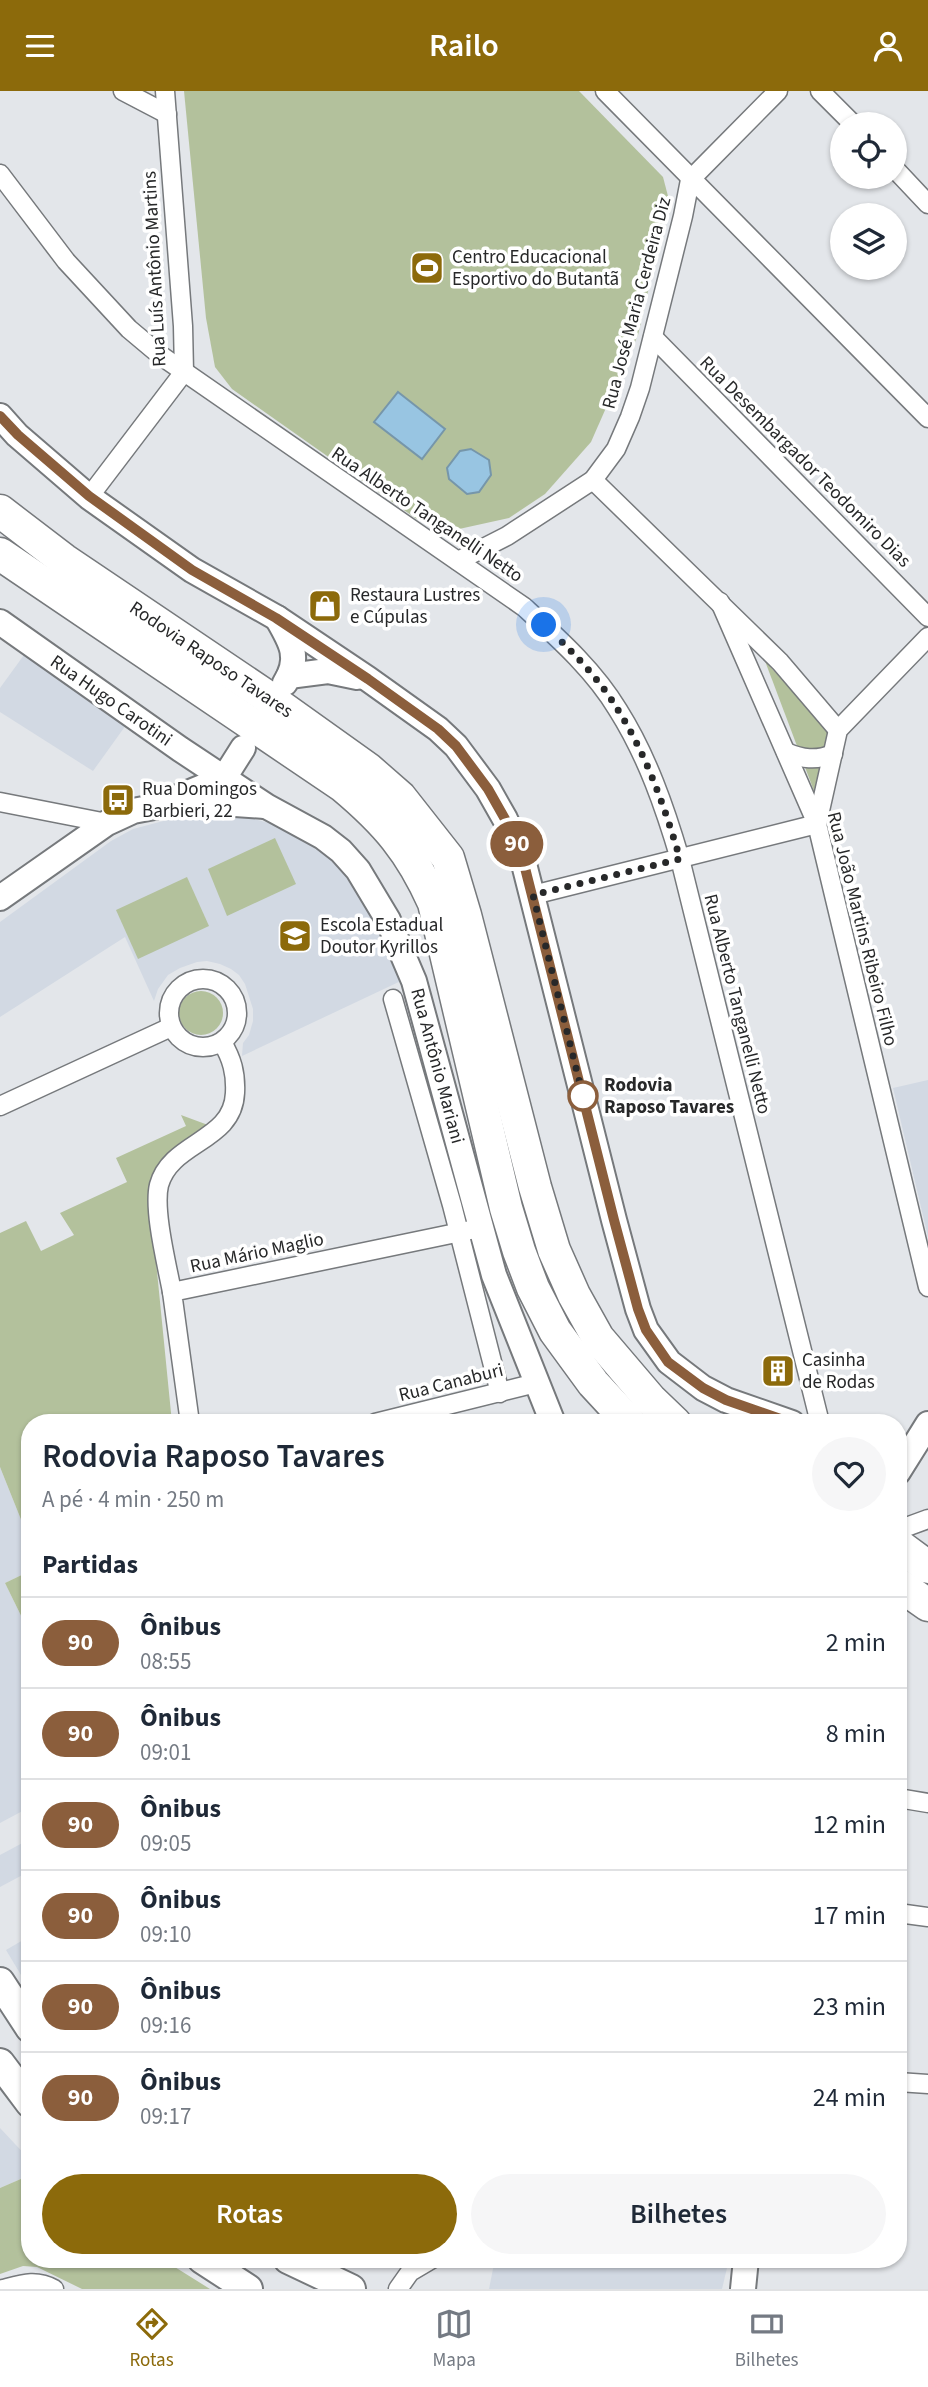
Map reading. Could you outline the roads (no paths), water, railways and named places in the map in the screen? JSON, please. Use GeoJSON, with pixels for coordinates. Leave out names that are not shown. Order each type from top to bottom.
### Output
{"type":"FeatureCollection","features":[{"type":"Feature","properties":{"kind":"highway","name":"Rodovia Raposo Tavares"},"geometry":{"type":"LineString","coordinates":[[0,511],[75,568],[263,694],[368,769],[400,797],[448,858],[534,1187],[554,1249],[573,1296],[598,1338],[666,1414]]}},
{"type":"Feature","properties":{"kind":"highway","name":"Rodovia Raposo Tavares"},"geometry":{"type":"LineString","coordinates":[[0,555],[343,786],[372,811],[401,843],[420,872],[433,903],[506,1208],[533,1288],[555,1331],[593,1383],[622,1414]]}},
{"type":"Feature","properties":{"kind":"highway"},"geometry":{"type":"LineString","coordinates":[[907,1552],[928,1567]]}},
{"type":"Feature","properties":{"kind":"highway"},"geometry":{"type":"LineString","coordinates":[[907,1590],[928,1605]]}},
{"type":"Feature","properties":{"kind":"main road"},"geometry":{"type":"LineString","coordinates":[[0,416],[89,496],[192,570],[276,618],[368,679],[438,729],[456,746],[488,789],[522,856],[614,1220],[646,1330],[668,1362],[703,1388],[726,1400],[766,1414]]}},
{"type":"Feature","properties":{"kind":"main road"},"geometry":{"type":"LineString","coordinates":[[276,618],[294,655],[287,680],[328,671],[368,679]]}},
{"type":"Feature","properties":{"kind":"main road","name":"Rua Hugo Carotini"},"geometry":{"type":"LineString","coordinates":[[0,622],[180,749],[234,762]]}},
{"type":"Feature","properties":{"kind":"main road"},"geometry":{"type":"LineString","coordinates":[[154,807],[181,778],[184,761],[180,749]]}},
{"type":"Feature","properties":{"kind":"main road"},"geometry":{"type":"LineString","coordinates":[[154,807],[234,762]]}},
{"type":"Feature","properties":{"kind":"main road","name":"Rua Antônio Mariani"},"geometry":{"type":"LineString","coordinates":[[234,762],[266,806],[299,822],[341,851],[358,870],[388,920],[414,981],[448,1101],[470,1230],[494,1275],[549,1414]]}},
{"type":"Feature","properties":{"kind":"main road"},"geometry":{"type":"LineString","coordinates":[[0,898],[107,823],[133,811],[191,802],[266,806]]}},
{"type":"Feature","properties":{"kind":"main road"},"geometry":{"type":"LineString","coordinates":[[907,1454],[928,1424]]}},
{"type":"Feature","properties":{"kind":"main road"},"geometry":{"type":"LineString","coordinates":[[0,1982],[21,2014]]}},
{"type":"Feature","properties":{"kind":"main road"},"geometry":{"type":"LineString","coordinates":[[0,2063],[21,2091]]}},
{"type":"Feature","properties":{"kind":"main road"},"geometry":{"type":"LineString","coordinates":[[216,2268],[248,2289]]}},
{"type":"Feature","properties":{"kind":"main road"},"geometry":{"type":"LineString","coordinates":[[307,2268],[351,2289]]}},
{"type":"Feature","properties":{"kind":"main road"},"geometry":{"type":"LineString","coordinates":[[743,2289],[745,2268]]}},
{"type":"Feature","properties":{"kind":"street"},"geometry":{"type":"LineString","coordinates":[[122,91],[167,114]]}},
{"type":"Feature","properties":{"kind":"street","name":"Rua Luís Antônio Martins"},"geometry":{"type":"LineString","coordinates":[[89,496],[184,372],[164,91]]}},
{"type":"Feature","properties":{"kind":"street"},"geometry":{"type":"LineString","coordinates":[[605,91],[928,418]]}},
{"type":"Feature","properties":{"kind":"street"},"geometry":{"type":"LineString","coordinates":[[690,180],[778,91]]}},
{"type":"Feature","properties":{"kind":"street"},"geometry":{"type":"LineString","coordinates":[[820,91],[841,112]]}},
{"type":"Feature","properties":{"kind":"street","name":"Rua Alberto Tanganelli Netto"},"geometry":{"type":"LineString","coordinates":[[0,174],[66,261],[129,329],[184,372],[524,607],[563,643],[618,709],[648,767],[668,817],[680,859],[818,1414]]}},
{"type":"Feature","properties":{"kind":"street","name":"Rua José Maria Cerdeira Diz"},"geometry":{"type":"LineString","coordinates":[[458,561],[507,536],[593,480],[616,449],[630,418],[653,337],[690,180]]}},
{"type":"Feature","properties":{"kind":"street"},"geometry":{"type":"LineString","coordinates":[[907,182],[928,204]]}},
{"type":"Feature","properties":{"kind":"street","name":"Rua Desembargador Teodomiro Dias"},"geometry":{"type":"LineString","coordinates":[[653,337],[928,617]]}},
{"type":"Feature","properties":{"kind":"street","name":"Rua João Martins Ribeiro Filho"},"geometry":{"type":"LineString","coordinates":[[593,480],[720,602],[817,824],[928,1287]]}},
{"type":"Feature","properties":{"kind":"street"},"geometry":{"type":"LineString","coordinates":[[720,602],[780,662],[838,730]]}},
{"type":"Feature","properties":{"kind":"street"},"geometry":{"type":"LineString","coordinates":[[533,895],[817,824],[838,730],[928,637]]}},
{"type":"Feature","properties":{"kind":"street"},"geometry":{"type":"LineString","coordinates":[[753,675],[762,665],[780,662]]}},
{"type":"Feature","properties":{"kind":"street"},"geometry":{"type":"LineString","coordinates":[[786,752],[797,757],[816,759],[833,754]]}},
{"type":"Feature","properties":{"kind":"street"},"geometry":{"type":"LineString","coordinates":[[0,801],[107,823]]}},
{"type":"Feature","properties":{"kind":"street"},"geometry":{"type":"LineString","coordinates":[[207,978],[228,989],[237,1011],[236,1023],[222,1042],[211,1047],[188,1044],[178,1037],[171,1027],[168,1015],[170,1003],[175,992],[184,984],[207,978]]}},
{"type":"Feature","properties":{"kind":"street","name":"Rua Antônio Mariani"},"geometry":{"type":"LineString","coordinates":[[393,999],[470,1230],[500,1393]]}},
{"type":"Feature","properties":{"kind":"street"},"geometry":{"type":"LineString","coordinates":[[0,1106],[171,1027]]}},
{"type":"Feature","properties":{"kind":"street"},"geometry":{"type":"LineString","coordinates":[[172,1292],[160,1222],[159,1186],[175,1160],[215,1133],[233,1109],[235,1074],[230,1056],[222,1042]]}},
{"type":"Feature","properties":{"kind":"street","name":"Rua Mário Maglio"},"geometry":{"type":"LineString","coordinates":[[189,1414],[172,1292],[470,1230]]}},
{"type":"Feature","properties":{"kind":"street","name":"Rua Canaburi"},"geometry":{"type":"LineString","coordinates":[[413,1414],[537,1384]]}},
{"type":"Feature","properties":{"kind":"street"},"geometry":{"type":"LineString","coordinates":[[907,1526],[928,1518]]}},
{"type":"Feature","properties":{"kind":"street"},"geometry":{"type":"LineString","coordinates":[[907,1800],[928,1803]]}},
{"type":"Feature","properties":{"kind":"street"},"geometry":{"type":"LineString","coordinates":[[907,1914],[928,1917]]}},
{"type":"Feature","properties":{"kind":"street"},"geometry":{"type":"LineString","coordinates":[[907,2083],[928,2084]]}},
{"type":"Feature","properties":{"kind":"street"},"geometry":{"type":"LineString","coordinates":[[398,2289],[410,2271],[416,2268]]}},
{"type":"Feature","properties":{"kind":"street"},"geometry":{"type":"LineString","coordinates":[[3,2289],[38,2282],[54,2289]]}},
{"type":"Feature","properties":{"kind":"water"},"geometry":{"type":"Polygon","coordinates":[[[398,392],[445,429],[422,459],[374,422],[398,392]]]}},
{"type":"Feature","properties":{"kind":"water"},"geometry":{"type":"Polygon","coordinates":[[[471,449],[489,460],[491,475],[479,492],[467,494],[449,479],[447,468],[460,451],[471,449]]]}},
{"type":"Feature","properties":{"kind":"place","name":"Centro Educacional Esportivo do Butantã"},"geometry":{"type":"Point","coordinates":[427,268]}},
{"type":"Feature","properties":{"kind":"place","name":"Restaura Lustres e Cúpulas"},"geometry":{"type":"Point","coordinates":[325,606]}},
{"type":"Feature","properties":{"kind":"place","name":"Rua Domingos Barbieri, 22"},"geometry":{"type":"Point","coordinates":[118,800]}},
{"type":"Feature","properties":{"kind":"place","name":"Escola Estadual Doutor Kyrillos"},"geometry":{"type":"Point","coordinates":[295,936]}},
{"type":"Feature","properties":{"kind":"place","name":"Rodovia Raposo Tavares"},"geometry":{"type":"Point","coordinates":[583,1096]}},
{"type":"Feature","properties":{"kind":"place","name":"Casinha de Rodas"},"geometry":{"type":"Point","coordinates":[778,1371]}}]}
